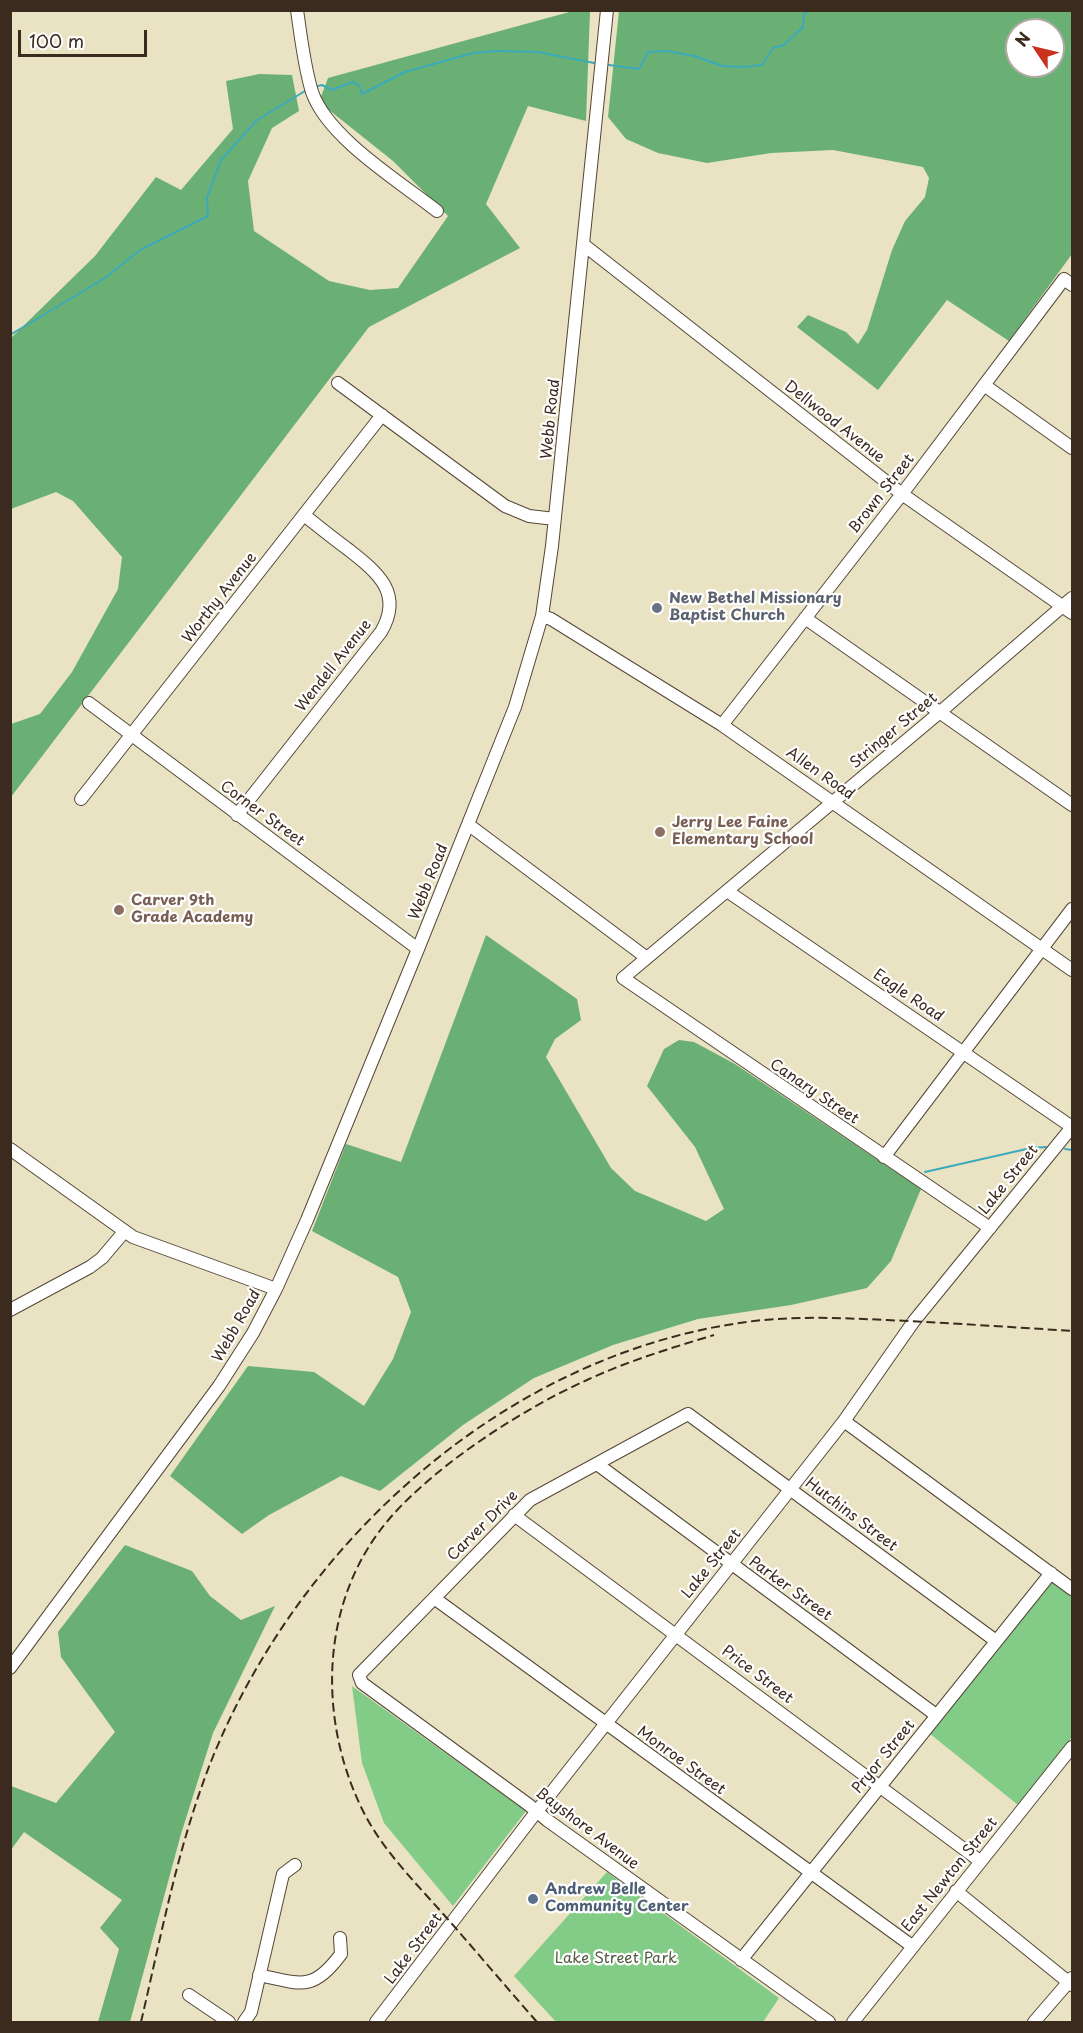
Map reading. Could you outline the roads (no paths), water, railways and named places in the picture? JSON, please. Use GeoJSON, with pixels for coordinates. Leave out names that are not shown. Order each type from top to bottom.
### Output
{"type":"FeatureCollection","features":[{"type":"Feature","properties":{"kind":"street"},"geometry":{"type":"LineString","coordinates":[[297,10],[312,92],[327,119],[351,143],[437,211]]}},
{"type":"Feature","properties":{"kind":"street","name":"Webb Road"},"geometry":{"type":"LineString","coordinates":[[11,1668],[206,1404],[253,1333],[307,1220],[469,825],[515,706],[542,616],[555,519],[607,10]]}},
{"type":"Feature","properties":{"kind":"street","name":"Dellwood Avenue"},"geometry":{"type":"LineString","coordinates":[[584,245],[902,494],[1069,606]]}},
{"type":"Feature","properties":{"kind":"street","name":"Brown Street"},"geometry":{"type":"LineString","coordinates":[[722,725],[984,385],[1068,282]]}},
{"type":"Feature","properties":{"kind":"street"},"geometry":{"type":"LineString","coordinates":[[338,383],[505,506],[529,516],[555,519]]}},
{"type":"Feature","properties":{"kind":"street"},"geometry":{"type":"LineString","coordinates":[[984,385],[1072,448]]}},
{"type":"Feature","properties":{"kind":"street","name":"Worthy Avenue"},"geometry":{"type":"LineString","coordinates":[[81,799],[382,415]]}},
{"type":"Feature","properties":{"kind":"street","name":"Wendell Avenue"},"geometry":{"type":"LineString","coordinates":[[237,815],[381,632],[389,613],[388,592],[379,575],[304,515]]}},
{"type":"Feature","properties":{"kind":"street","name":"Stringer Street"},"geometry":{"type":"LineString","coordinates":[[623,978],[1069,606]]}},
{"type":"Feature","properties":{"kind":"street","name":"Allen Road"},"geometry":{"type":"LineString","coordinates":[[542,616],[722,725],[1072,970]]}},
{"type":"Feature","properties":{"kind":"street"},"geometry":{"type":"LineString","coordinates":[[805,618],[1072,806]]}},
{"type":"Feature","properties":{"kind":"street","name":"Corner Street"},"geometry":{"type":"LineString","coordinates":[[89,703],[418,949]]}},
{"type":"Feature","properties":{"kind":"street"},"geometry":{"type":"LineString","coordinates":[[469,825],[647,958]]}},
{"type":"Feature","properties":{"kind":"street","name":"Eagle Road"},"geometry":{"type":"LineString","coordinates":[[727,891],[1072,1127]]}},
{"type":"Feature","properties":{"kind":"street"},"geometry":{"type":"LineString","coordinates":[[884,1157],[1072,909]]}},
{"type":"Feature","properties":{"kind":"street","name":"Canary Street"},"geometry":{"type":"LineString","coordinates":[[623,978],[990,1228]]}},
{"type":"Feature","properties":{"kind":"street","name":"Lake Street"},"geometry":{"type":"LineString","coordinates":[[376,2022],[537,1811],[844,1421],[915,1321],[1072,1127]]}},
{"type":"Feature","properties":{"kind":"street"},"geometry":{"type":"LineString","coordinates":[[10,1149],[124,1232],[143,1242],[276,1289]]}},
{"type":"Feature","properties":{"kind":"street"},"geometry":{"type":"LineString","coordinates":[[10,1310],[90,1267],[102,1258],[124,1232]]}},
{"type":"Feature","properties":{"kind":"street","name":"Carver Drive"},"geometry":{"type":"LineString","coordinates":[[359,1678],[360,1672],[530,1500],[688,1414]]}},
{"type":"Feature","properties":{"kind":"street","name":"Hutchins Street"},"geometry":{"type":"LineString","coordinates":[[688,1414],[996,1641]]}},
{"type":"Feature","properties":{"kind":"street"},"geometry":{"type":"LineString","coordinates":[[844,1421],[1072,1589]]}},
{"type":"Feature","properties":{"kind":"street","name":"Parker Street"},"geometry":{"type":"LineString","coordinates":[[597,1464],[936,1715]]}},
{"type":"Feature","properties":{"kind":"street","name":"Price Street"},"geometry":{"type":"LineString","coordinates":[[514,1515],[980,1861]]}},
{"type":"Feature","properties":{"kind":"street","name":"Pryor Street"},"geometry":{"type":"LineString","coordinates":[[741,1960],[1051,1573]]}},
{"type":"Feature","properties":{"kind":"street","name":"Monroe Street"},"geometry":{"type":"LineString","coordinates":[[434,1598],[912,1946]]}},
{"type":"Feature","properties":{"kind":"street","name":"Bayshore Avenue"},"geometry":{"type":"LineString","coordinates":[[359,1678],[362,1683],[829,2022]]}},
{"type":"Feature","properties":{"kind":"street","name":"East Newton Street"},"geometry":{"type":"LineString","coordinates":[[853,2022],[1072,1747]]}},
{"type":"Feature","properties":{"kind":"street"},"geometry":{"type":"LineString","coordinates":[[244,2022],[251,2012],[283,1874],[295,1866]]}},
{"type":"Feature","properties":{"kind":"street"},"geometry":{"type":"LineString","coordinates":[[956,1891],[1071,1982],[1034,2022]]}},
{"type":"Feature","properties":{"kind":"street"},"geometry":{"type":"LineString","coordinates":[[259,1975],[295,1983],[314,1981],[330,1969],[341,1954],[340,1938]]}},
{"type":"Feature","properties":{"kind":"street"},"geometry":{"type":"LineString","coordinates":[[189,1995],[229,2022]]}},
{"type":"Feature","properties":{"kind":"waterway"},"geometry":{"type":"LineString","coordinates":[[609,65],[639,69],[648,52],[667,51],[694,56],[723,66],[762,65],[773,48],[784,45],[803,27],[804,15],[809,10]]}},
{"type":"Feature","properties":{"kind":"waterway"},"geometry":{"type":"LineString","coordinates":[[318,86],[322,85],[332,90],[352,82],[359,85],[362,94],[405,72],[473,53],[496,51],[538,52],[594,63]]}},
{"type":"Feature","properties":{"kind":"waterway"},"geometry":{"type":"LineString","coordinates":[[10,335],[105,278],[140,250],[208,216],[207,198],[221,160],[257,120],[305,91]]}},
{"type":"Feature","properties":{"kind":"waterway"},"geometry":{"type":"LineString","coordinates":[[925,1172],[1031,1148],[1046,1147]]}},
{"type":"Feature","properties":{"kind":"waterway"},"geometry":{"type":"LineString","coordinates":[[1065,1149],[1072,1150]]}},
{"type":"Feature","properties":{"kind":"railway"},"geometry":{"type":"LineString","coordinates":[[141,2022],[172,1886],[191,1820],[214,1754],[254,1673],[303,1597],[362,1528],[428,1466],[502,1412],[581,1370],[666,1339],[754,1321],[804,1318],[887,1320],[1072,1331]]}},
{"type":"Feature","properties":{"kind":"railway"},"geometry":{"type":"LineString","coordinates":[[537,2022],[400,1865],[379,1838],[362,1809],[347,1773],[338,1736],[333,1698],[333,1659],[339,1621],[350,1585],[367,1550],[390,1518],[409,1498],[455,1459],[508,1422],[587,1380],[634,1361],[714,1335]]}},
{"type":"Feature","properties":{"kind":"place","name":"New Bethel Missionary Baptist Church"},"geometry":{"type":"Point","coordinates":[657,608]}},
{"type":"Feature","properties":{"kind":"place","name":"Jerry Lee Faine Elementary School"},"geometry":{"type":"Point","coordinates":[660,832]}},
{"type":"Feature","properties":{"kind":"place","name":"Carver 9th Grade Academy"},"geometry":{"type":"Point","coordinates":[119,910]}},
{"type":"Feature","properties":{"kind":"place","name":"Andrew Belle Community Center"},"geometry":{"type":"Point","coordinates":[533,1899]}},
{"type":"Feature","properties":{"kind":"park label","name":"Lake Street Park"},"geometry":{"type":"Point","coordinates":[616,1959]}}]}
